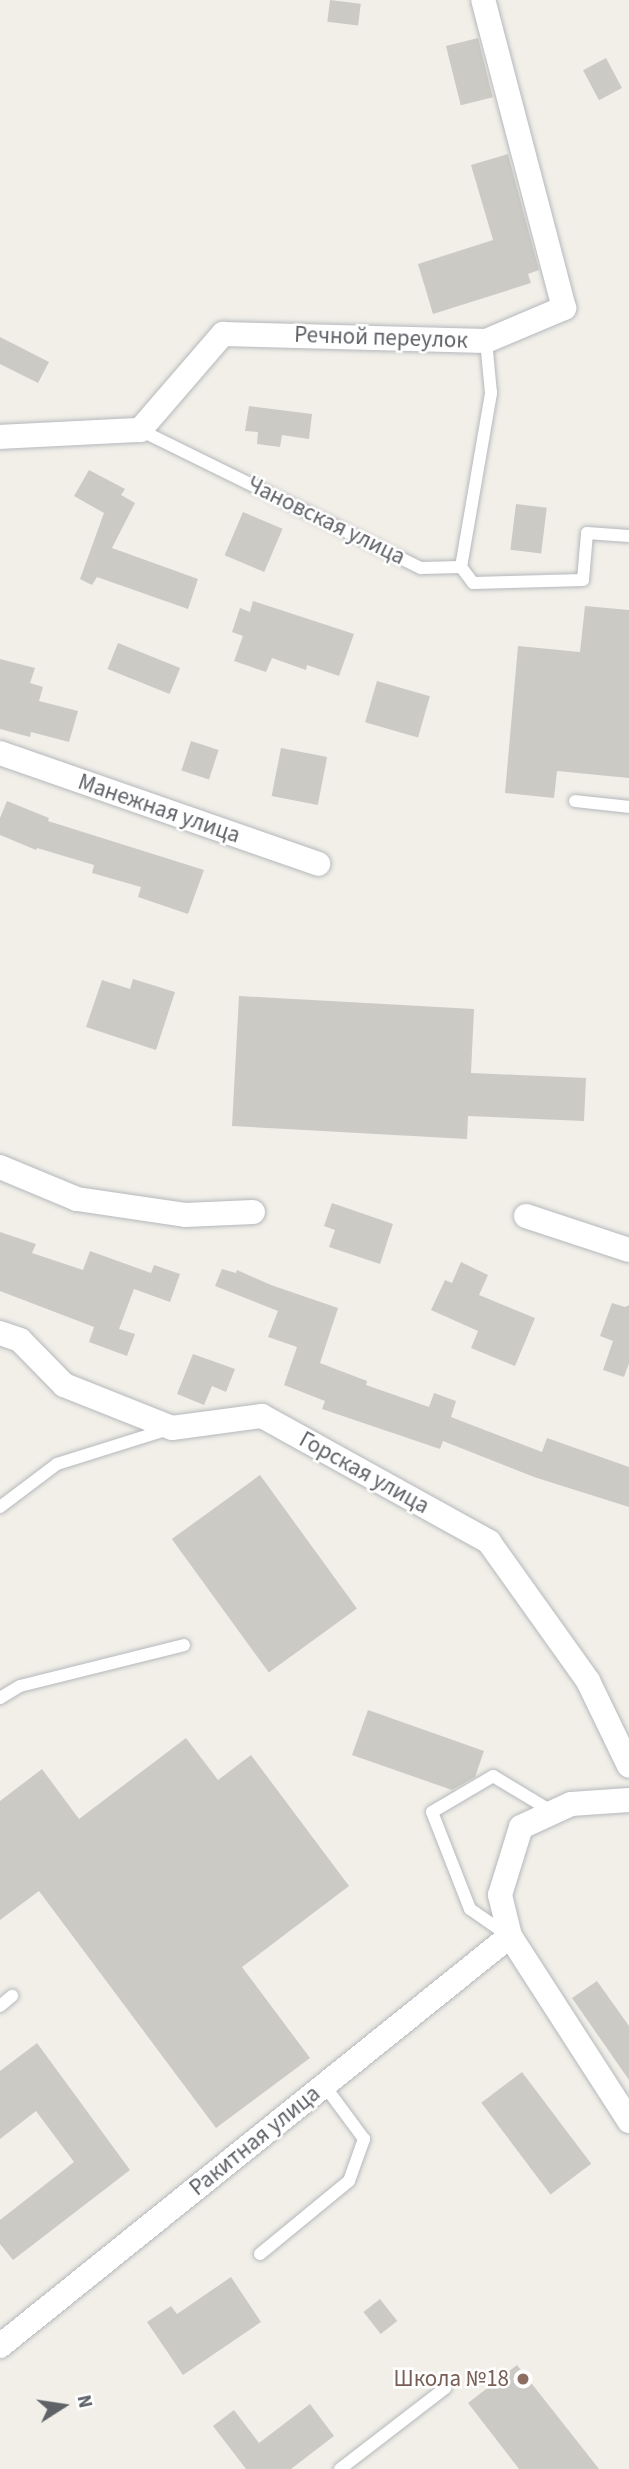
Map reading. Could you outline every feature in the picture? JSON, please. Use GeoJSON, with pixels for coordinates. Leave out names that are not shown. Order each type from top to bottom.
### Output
{"type":"FeatureCollection","features":[{"type":"Feature","properties":{"kind":"street","name":"Речной переулок"},"geometry":{"type":"LineString","coordinates":[[140,430],[223,334],[486,341],[565,308],[483,0]]}},
{"type":"Feature","properties":{"kind":"street"},"geometry":{"type":"LineString","coordinates":[[0,437],[140,430]]}},
{"type":"Feature","properties":{"kind":"street","name":"Манежная улица"},"geometry":{"type":"LineString","coordinates":[[0,753],[317,864]]}},
{"type":"Feature","properties":{"kind":"street"},"geometry":{"type":"LineString","coordinates":[[0,1167],[78,1199],[185,1215],[253,1212]]}},
{"type":"Feature","properties":{"kind":"street"},"geometry":{"type":"LineString","coordinates":[[526,1216],[629,1250]]}},
{"type":"Feature","properties":{"kind":"street","name":"Горская улица"},"geometry":{"type":"LineString","coordinates":[[0,1333],[19,1340],[64,1385],[172,1428],[262,1416],[488,1542],[588,1681],[629,1766]]}},
{"type":"Feature","properties":{"kind":"street"},"geometry":{"type":"LineString","coordinates":[[629,1800],[571,1804],[521,1827],[500,1895],[510,1936],[629,2121]]}},
{"type":"Feature","properties":{"kind":"street","name":"Ракитная улица"},"geometry":{"type":"LineString","coordinates":[[0,2346],[510,1936]]}},
{"type":"Feature","properties":{"kind":"lane"},"geometry":{"type":"LineString","coordinates":[[486,341],[491,393],[461,567],[473,583],[583,580],[587,533],[629,536]]}},
{"type":"Feature","properties":{"kind":"lane","name":"Чановская улица"},"geometry":{"type":"LineString","coordinates":[[140,430],[421,568],[461,567]]}},
{"type":"Feature","properties":{"kind":"lane"},"geometry":{"type":"LineString","coordinates":[[575,801],[629,807]]}},
{"type":"Feature","properties":{"kind":"lane"},"geometry":{"type":"LineString","coordinates":[[0,1507],[57,1464],[172,1428]]}},
{"type":"Feature","properties":{"kind":"lane"},"geometry":{"type":"LineString","coordinates":[[0,1698],[20,1686],[184,1645]]}},
{"type":"Feature","properties":{"kind":"lane"},"geometry":{"type":"LineString","coordinates":[[510,1936],[471,1909],[432,1812],[493,1776],[554,1812]]}},
{"type":"Feature","properties":{"kind":"lane"},"geometry":{"type":"LineString","coordinates":[[0,2006],[12,1996]]}},
{"type":"Feature","properties":{"kind":"lane"},"geometry":{"type":"LineString","coordinates":[[260,2254],[349,2181],[364,2139],[324,2085]]}},
{"type":"Feature","properties":{"kind":"lane"},"geometry":{"type":"LineString","coordinates":[[340,2469],[446,2388]]}},
{"type":"Feature","properties":{"kind":"building"},"geometry":{"type":"Polygon","coordinates":[[[330,0],[361,4],[358,26],[327,22],[330,0]]]}},
{"type":"Feature","properties":{"kind":"building"},"geometry":{"type":"Polygon","coordinates":[[[478,38],[493,97],[461,105],[446,46],[478,38]]]}},
{"type":"Feature","properties":{"kind":"building"},"geometry":{"type":"Polygon","coordinates":[[[606,58],[622,88],[599,100],[583,70],[606,58]]]}},
{"type":"Feature","properties":{"kind":"building"},"geometry":{"type":"Polygon","coordinates":[[[508,154],[539,270],[528,274],[531,283],[433,314],[418,264],[493,240],[471,165],[508,154]]]}},
{"type":"Feature","properties":{"kind":"building"},"geometry":{"type":"Polygon","coordinates":[[[0,337],[49,362],[38,383],[0,364],[0,337]]]}},
{"type":"Feature","properties":{"kind":"building"},"geometry":{"type":"Polygon","coordinates":[[[249,406],[312,414],[309,439],[282,435],[280,447],[257,444],[258,432],[245,431],[249,406]]]}},
{"type":"Feature","properties":{"kind":"building"},"geometry":{"type":"Polygon","coordinates":[[[89,470],[125,489],[121,495],[135,503],[112,548],[198,579],[188,609],[97,577],[92,585],[80,579],[104,513],[74,496],[89,470]]]}},
{"type":"Feature","properties":{"kind":"building"},"geometry":{"type":"Polygon","coordinates":[[[516,504],[547,508],[541,553],[510,550],[516,504]]]}},
{"type":"Feature","properties":{"kind":"building"},"geometry":{"type":"Polygon","coordinates":[[[243,512],[283,529],[264,572],[225,555],[243,512]]]}},
{"type":"Feature","properties":{"kind":"building"},"geometry":{"type":"Polygon","coordinates":[[[253,601],[354,634],[339,676],[307,665],[306,670],[272,658],[266,672],[234,661],[243,636],[232,632],[240,608],[250,612],[253,601]]]}},
{"type":"Feature","properties":{"kind":"building"},"geometry":{"type":"Polygon","coordinates":[[[585,606],[629,610],[629,778],[557,771],[554,798],[505,793],[518,646],[580,652],[585,606]]]}},
{"type":"Feature","properties":{"kind":"building"},"geometry":{"type":"Polygon","coordinates":[[[118,643],[180,668],[170,694],[108,669],[118,643]]]}},
{"type":"Feature","properties":{"kind":"building"},"geometry":{"type":"Polygon","coordinates":[[[0,659],[35,668],[30,683],[43,687],[39,701],[78,711],[69,742],[31,732],[30,737],[0,729],[0,659]]]}},
{"type":"Feature","properties":{"kind":"building"},"geometry":{"type":"Polygon","coordinates":[[[377,681],[430,696],[418,737],[365,722],[377,681]]]}},
{"type":"Feature","properties":{"kind":"building"},"geometry":{"type":"Polygon","coordinates":[[[191,741],[219,750],[209,779],[181,770],[191,741]]]}},
{"type":"Feature","properties":{"kind":"building"},"geometry":{"type":"Polygon","coordinates":[[[281,748],[327,757],[318,805],[272,796],[281,748]]]}},
{"type":"Feature","properties":{"kind":"building"},"geometry":{"type":"Polygon","coordinates":[[[7,801],[49,818],[48,821],[204,870],[188,914],[138,897],[141,887],[92,873],[94,865],[37,848],[36,850],[0,835],[0,818],[7,801]]]}},
{"type":"Feature","properties":{"kind":"building"},"geometry":{"type":"Polygon","coordinates":[[[133,979],[175,992],[156,1050],[86,1027],[102,980],[130,989],[133,979]]]}},
{"type":"Feature","properties":{"kind":"building"},"geometry":{"type":"Polygon","coordinates":[[[239,996],[474,1009],[471,1073],[586,1078],[584,1121],[468,1116],[467,1139],[232,1126],[239,996]]]}},
{"type":"Feature","properties":{"kind":"building"},"geometry":{"type":"Polygon","coordinates":[[[332,1203],[393,1224],[380,1264],[329,1247],[335,1230],[324,1226],[332,1203]]]}},
{"type":"Feature","properties":{"kind":"building"},"geometry":{"type":"Polygon","coordinates":[[[0,1232],[36,1244],[32,1253],[83,1270],[90,1251],[151,1273],[154,1265],[180,1274],[170,1302],[134,1289],[119,1329],[135,1334],[127,1356],[89,1342],[94,1327],[0,1291],[0,1232]]]}},
{"type":"Feature","properties":{"kind":"building"},"geometry":{"type":"Polygon","coordinates":[[[461,1262],[488,1275],[479,1295],[535,1318],[515,1366],[471,1348],[478,1331],[431,1310],[445,1280],[452,1283],[461,1262]]]}},
{"type":"Feature","properties":{"kind":"building"},"geometry":{"type":"Polygon","coordinates":[[[222,1269],[236,1273],[237,1270],[338,1308],[320,1363],[367,1381],[366,1385],[429,1407],[434,1393],[456,1401],[451,1417],[542,1452],[547,1438],[629,1467],[629,1507],[534,1477],[443,1441],[440,1449],[322,1409],[325,1401],[284,1385],[297,1347],[268,1337],[278,1311],[215,1286],[222,1269]]]}},
{"type":"Feature","properties":{"kind":"building"},"geometry":{"type":"Polygon","coordinates":[[[612,1303],[625,1307],[629,1305],[629,1363],[624,1377],[603,1370],[613,1341],[600,1336],[612,1303]]]}},
{"type":"Feature","properties":{"kind":"building"},"geometry":{"type":"Polygon","coordinates":[[[193,1354],[235,1369],[226,1392],[212,1386],[204,1405],[177,1394],[193,1354]]]}},
{"type":"Feature","properties":{"kind":"building"},"geometry":{"type":"Polygon","coordinates":[[[260,1475],[357,1608],[269,1673],[172,1539],[260,1475]]]}},
{"type":"Feature","properties":{"kind":"building"},"geometry":{"type":"Polygon","coordinates":[[[368,1710],[484,1751],[475,1777],[452,1790],[352,1755],[368,1710]]]}},
{"type":"Feature","properties":{"kind":"building"},"geometry":{"type":"Polygon","coordinates":[[[186,1738],[218,1780],[251,1755],[349,1886],[242,1967],[310,2058],[216,2128],[39,1891],[0,1920],[0,1801],[42,1769],[79,1819],[186,1738]]]}},
{"type":"Feature","properties":{"kind":"building"},"geometry":{"type":"Polygon","coordinates":[[[597,1981],[629,2026],[629,2080],[572,1998],[597,1981]]]}},
{"type":"Feature","properties":{"kind":"building"},"geometry":{"type":"Polygon","coordinates":[[[37,2043],[130,2170],[13,2260],[0,2244],[0,2220],[74,2162],[36,2111],[0,2139],[0,2071],[37,2043]]]}},
{"type":"Feature","properties":{"kind":"building"},"geometry":{"type":"Polygon","coordinates":[[[522,2072],[591,2164],[550,2195],[481,2103],[522,2072]]]}},
{"type":"Feature","properties":{"kind":"building"},"geometry":{"type":"Polygon","coordinates":[[[231,2277],[261,2322],[183,2375],[147,2322],[171,2306],[177,2314],[231,2277]]]}},
{"type":"Feature","properties":{"kind":"building"},"geometry":{"type":"Polygon","coordinates":[[[380,2299],[397,2321],[381,2334],[363,2312],[380,2299]]]}},
{"type":"Feature","properties":{"kind":"building"},"geometry":{"type":"Polygon","coordinates":[[[517,2365],[599,2469],[519,2469],[468,2403],[517,2365]]]}},
{"type":"Feature","properties":{"kind":"building"},"geometry":{"type":"Polygon","coordinates":[[[310,2404],[334,2436],[291,2469],[246,2469],[213,2426],[234,2410],[259,2443],[310,2404]]]}},
{"type":"Feature","properties":{"kind":"place","name":"Школа №18"},"geometry":{"type":"Point","coordinates":[523,2379]}}]}
